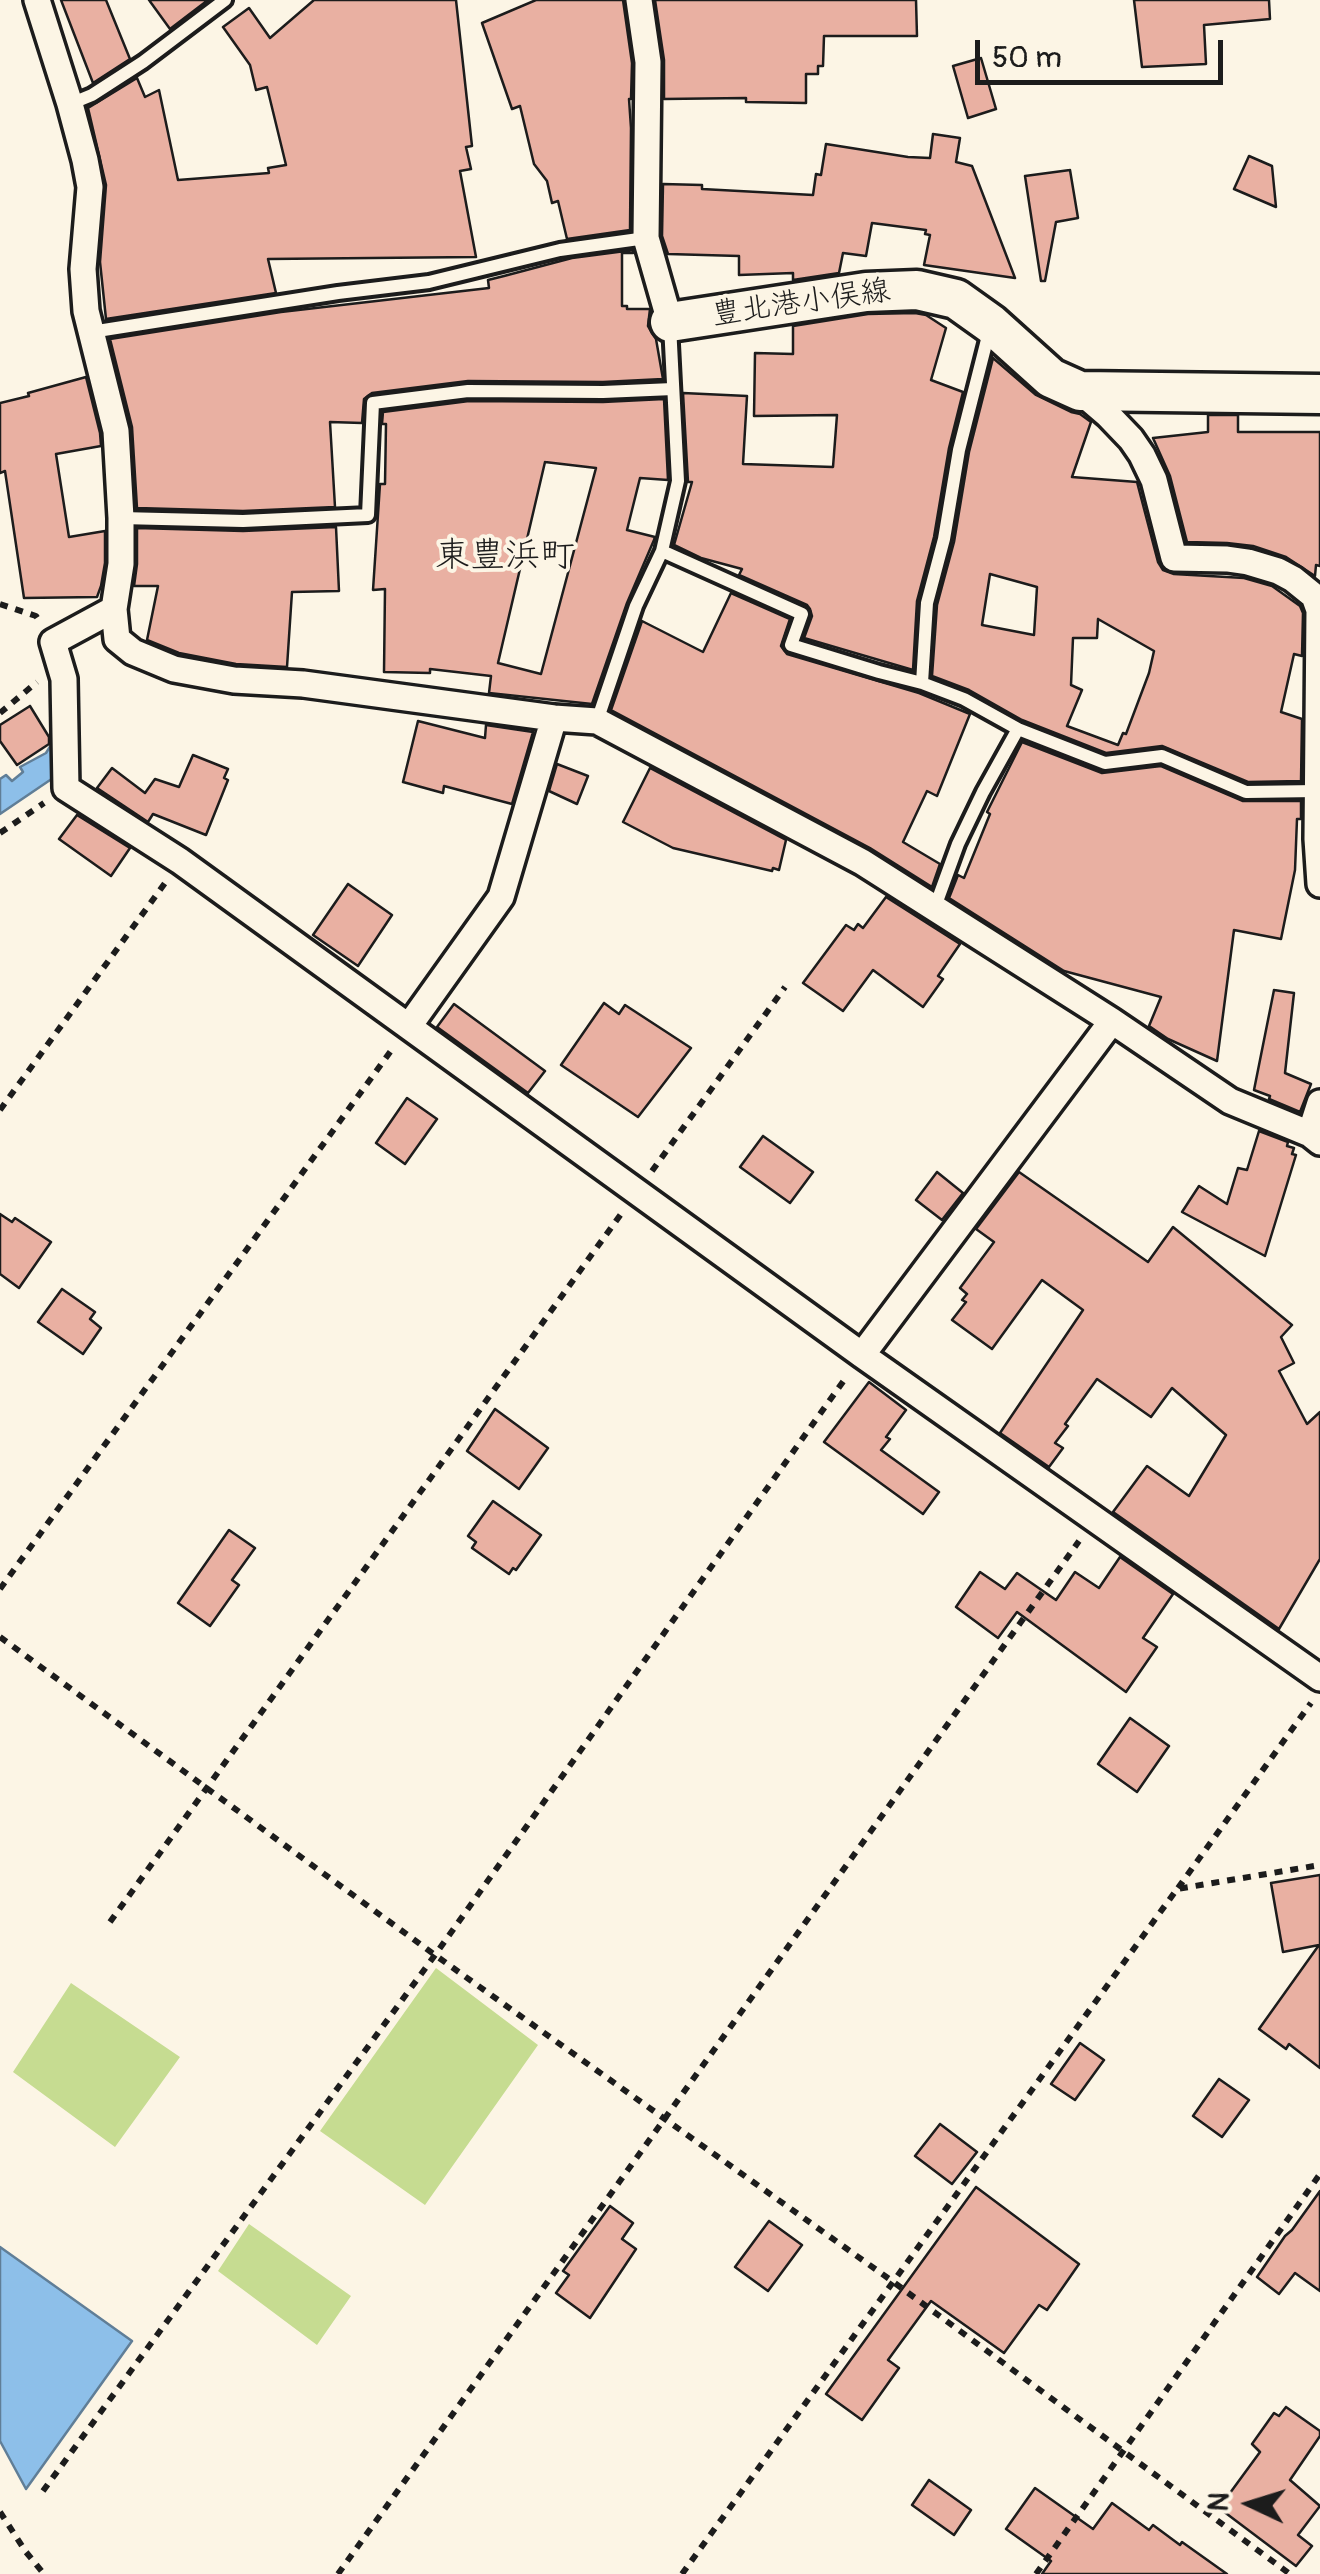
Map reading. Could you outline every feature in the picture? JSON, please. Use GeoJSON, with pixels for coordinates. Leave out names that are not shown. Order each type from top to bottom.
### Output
{"type":"FeatureCollection","features":[{"type":"Feature","properties":{"kind":"main road","name":"豊北港小俣線"},"geometry":{"type":"LineString","coordinates":[[670,322],[866,292],[916,290],[956,299],[991,324],[1050,378],[1080,391],[1320,394]]}},
{"type":"Feature","properties":{"kind":"street"},"geometry":{"type":"LineString","coordinates":[[37,0],[86,160],[90,186],[83,268],[86,310],[116,432],[122,518],[122,564],[114,609],[117,639],[133,652],[174,670],[597,721],[862,862],[1230,1101],[1315,1138],[1320,1104]]}},
{"type":"Feature","properties":{"kind":"street"},"geometry":{"type":"LineString","coordinates":[[639,0],[648,62],[646,238],[670,322]]}},
{"type":"Feature","properties":{"kind":"street"},"geometry":{"type":"LineString","coordinates":[[1080,391],[1131,439],[1142,456],[1154,480],[1174,558],[1248,562],[1278,571],[1314,596],[1319,610],[1320,884]]}},
{"type":"Feature","properties":{"kind":"street"},"geometry":{"type":"LineString","coordinates":[[114,609],[53,642],[64,679],[66,788],[180,862],[862,1355],[1320,1678]]}},
{"type":"Feature","properties":{"kind":"street"},"geometry":{"type":"LineString","coordinates":[[409,1026],[501,896],[554,718]]}},
{"type":"Feature","properties":{"kind":"street"},"geometry":{"type":"LineString","coordinates":[[862,1355],[1112,1021]]}},
{"type":"Feature","properties":{"kind":"lane"},"geometry":{"type":"LineString","coordinates":[[70,104],[92,95],[143,62],[225,0]]}},
{"type":"Feature","properties":{"kind":"lane"},"geometry":{"type":"LineString","coordinates":[[91,332],[429,282],[560,250],[646,238]]}},
{"type":"Feature","properties":{"kind":"lane"},"geometry":{"type":"LineString","coordinates":[[597,721],[636,606],[662,551],[678,481],[670,322]]}},
{"type":"Feature","properties":{"kind":"lane"},"geometry":{"type":"LineString","coordinates":[[922,682],[927,603],[944,539],[959,450],[991,324]]}},
{"type":"Feature","properties":{"kind":"lane"},"geometry":{"type":"LineString","coordinates":[[122,518],[243,521],[368,515],[373,404],[468,390],[672,390]]}},
{"type":"Feature","properties":{"kind":"lane"},"geometry":{"type":"LineString","coordinates":[[662,551],[802,614],[791,645],[922,682],[964,699],[1018,729],[1104,763],[1162,756],[1246,792],[1317,791]]}},
{"type":"Feature","properties":{"kind":"lane"},"geometry":{"type":"LineString","coordinates":[[935,908],[982,792],[1018,729]]}},
{"type":"Feature","properties":{"kind":"path"},"geometry":{"type":"LineString","coordinates":[[0,833],[66,788]]}},
{"type":"Feature","properties":{"kind":"path"},"geometry":{"type":"LineString","coordinates":[[0,1110],[180,862]]}},
{"type":"Feature","properties":{"kind":"path"},"geometry":{"type":"LineString","coordinates":[[110,1922],[785,987]]}},
{"type":"Feature","properties":{"kind":"path"},"geometry":{"type":"LineString","coordinates":[[0,1589],[409,1026]]}},
{"type":"Feature","properties":{"kind":"path"},"geometry":{"type":"LineString","coordinates":[[43,2491],[435,1954],[862,1355]]}},
{"type":"Feature","properties":{"kind":"path"},"geometry":{"type":"LineString","coordinates":[[338,2574],[1094,1519]]}},
{"type":"Feature","properties":{"kind":"path"},"geometry":{"type":"LineString","coordinates":[[0,1636],[1290,2574]]}},
{"type":"Feature","properties":{"kind":"path"},"geometry":{"type":"LineString","coordinates":[[682,2574],[1320,1691]]}},
{"type":"Feature","properties":{"kind":"path"},"geometry":{"type":"LineString","coordinates":[[1177,1889],[1320,1865]]}},
{"type":"Feature","properties":{"kind":"path"},"geometry":{"type":"LineString","coordinates":[[1036,2574],[1320,2174]]}},
{"type":"Feature","properties":{"kind":"path"},"geometry":{"type":"LineString","coordinates":[[0,2512],[44,2574]]}},
{"type":"Feature","properties":{"kind":"green space"},"geometry":{"type":"Polygon","coordinates":[[[436,1968],[538,2045],[425,2205],[320,2131],[436,1968]]]}},
{"type":"Feature","properties":{"kind":"green space"},"geometry":{"type":"Polygon","coordinates":[[[71,1983],[180,2057],[115,2147],[13,2072],[71,1983]]]}},
{"type":"Feature","properties":{"kind":"green space"},"geometry":{"type":"Polygon","coordinates":[[[249,2224],[351,2296],[317,2345],[218,2271],[249,2224]]]}},
{"type":"Feature","properties":{"kind":"water"},"geometry":{"type":"Polygon","coordinates":[[[51,745],[56,776],[0,814],[0,779],[6,775],[12,781],[23,772],[20,767],[46,753],[51,745]]]}},
{"type":"Feature","properties":{"kind":"water"},"geometry":{"type":"Polygon","coordinates":[[[0,2247],[132,2341],[26,2489],[0,2441],[0,2247]]]}},
{"type":"Feature","properties":{"kind":"building"},"geometry":{"type":"Polygon","coordinates":[[[61,0],[106,0],[130,59],[93,83],[61,0]]]}},
{"type":"Feature","properties":{"kind":"building"},"geometry":{"type":"Polygon","coordinates":[[[149,0],[208,0],[170,29],[149,0]]]}},
{"type":"Feature","properties":{"kind":"building"},"geometry":{"type":"Polygon","coordinates":[[[314,0],[456,0],[472,146],[466,147],[471,169],[460,171],[476,257],[268,259],[276,293],[106,319],[100,262],[106,185],[88,108],[137,78],[145,97],[159,90],[178,180],[269,173],[268,168],[286,165],[267,87],[256,90],[250,65],[223,27],[249,8],[270,38],[314,0]]]}},
{"type":"Feature","properties":{"kind":"building"},"geometry":{"type":"Polygon","coordinates":[[[536,0],[623,0],[632,63],[630,230],[567,239],[558,201],[552,203],[547,181],[534,164],[520,106],[512,109],[482,23],[536,0]]]}},
{"type":"Feature","properties":{"kind":"building"},"geometry":{"type":"Polygon","coordinates":[[[655,0],[916,0],[917,36],[824,36],[823,66],[818,66],[818,74],[806,74],[806,103],[746,102],[746,98],[664,99],[664,60],[655,0]]]}},
{"type":"Feature","properties":{"kind":"building"},"geometry":{"type":"Polygon","coordinates":[[[1134,0],[1269,0],[1270,19],[1204,25],[1206,64],[1142,67],[1134,0]]]}},
{"type":"Feature","properties":{"kind":"building"},"geometry":{"type":"Polygon","coordinates":[[[981,58],[996,109],[968,118],[953,66],[981,58]]]}},
{"type":"Feature","properties":{"kind":"building"},"geometry":{"type":"Polygon","coordinates":[[[933,134],[960,138],[956,162],[972,166],[1015,278],[924,265],[930,235],[925,234],[926,230],[872,223],[866,256],[843,253],[839,273],[793,280],[793,273],[739,275],[739,256],[668,254],[662,236],[663,184],[813,195],[826,144],[930,158],[933,134]]]}},
{"type":"Feature","properties":{"kind":"building"},"geometry":{"type":"Polygon","coordinates":[[[1249,156],[1272,166],[1276,207],[1234,189],[1249,156]]]}},
{"type":"Feature","properties":{"kind":"building"},"geometry":{"type":"Polygon","coordinates":[[[1070,170],[1078,218],[1056,222],[1045,281],[1041,281],[1025,176],[1070,170]]]}},
{"type":"Feature","properties":{"kind":"building"},"geometry":{"type":"Polygon","coordinates":[[[633,250],[622,253],[622,306],[650,309],[648,326],[656,339],[663,379],[468,381],[372,393],[364,399],[362,423],[330,422],[335,507],[243,511],[137,508],[132,427],[110,339],[281,312],[489,288],[488,280],[572,258],[633,250]]]}},
{"type":"Feature","properties":{"kind":"building"},"geometry":{"type":"Polygon","coordinates":[[[915,313],[946,328],[931,380],[963,392],[917,601],[913,670],[804,638],[812,616],[807,605],[739,575],[742,569],[701,558],[674,545],[692,482],[688,482],[683,393],[747,396],[743,464],[833,467],[837,415],[754,416],[755,353],[793,354],[793,326],[868,314],[915,313]]]}},
{"type":"Feature","properties":{"kind":"building"},"geometry":{"type":"Polygon","coordinates":[[[993,358],[1036,395],[1091,422],[1072,477],[1137,482],[1163,570],[1244,578],[1272,586],[1300,606],[1302,656],[1294,654],[1281,712],[1302,719],[1301,781],[1248,782],[1162,746],[1106,753],[1022,720],[969,690],[932,676],[937,605],[954,542],[969,452],[993,358]],[[990,574],[982,625],[1034,635],[1037,587],[990,574]],[[1098,619],[1097,638],[1073,638],[1071,685],[1082,690],[1067,726],[1118,745],[1123,733],[1126,734],[1154,651],[1098,619]]]}},
{"type":"Feature","properties":{"kind":"building"},"geometry":{"type":"Polygon","coordinates":[[[86,377],[101,446],[56,454],[69,537],[105,531],[101,586],[97,597],[24,598],[5,471],[0,473],[0,403],[86,377]]]}},
{"type":"Feature","properties":{"kind":"building"},"geometry":{"type":"Polygon","coordinates":[[[664,399],[668,480],[640,478],[627,530],[655,537],[592,704],[489,693],[491,676],[430,669],[430,673],[384,672],[385,589],[373,590],[380,484],[385,484],[383,412],[469,401],[664,399]],[[545,462],[498,663],[541,674],[596,468],[545,462]]]}},
{"type":"Feature","properties":{"kind":"building"},"geometry":{"type":"Polygon","coordinates":[[[1208,415],[1238,415],[1238,432],[1320,432],[1320,566],[1316,565],[1315,576],[1286,557],[1253,546],[1187,542],[1170,476],[1153,438],[1208,432],[1208,415]]]}},
{"type":"Feature","properties":{"kind":"building"},"geometry":{"type":"Polygon","coordinates":[[[336,527],[339,591],[292,592],[287,667],[236,664],[179,653],[147,640],[158,586],[134,586],[137,528],[243,531],[336,527]]]}},
{"type":"Feature","properties":{"kind":"building"},"geometry":{"type":"Polygon","coordinates":[[[731,593],[790,619],[781,646],[787,654],[919,693],[970,714],[937,796],[927,791],[903,842],[940,864],[932,887],[870,848],[611,710],[642,621],[703,652],[731,593]]]}},
{"type":"Feature","properties":{"kind":"building"},"geometry":{"type":"Polygon","coordinates":[[[30,706],[49,737],[49,744],[17,765],[0,741],[0,725],[30,706]]]}},
{"type":"Feature","properties":{"kind":"building"},"geometry":{"type":"Polygon","coordinates":[[[418,721],[485,738],[486,725],[533,732],[512,804],[444,786],[443,793],[403,782],[418,721]]]}},
{"type":"Feature","properties":{"kind":"building"},"geometry":{"type":"Polygon","coordinates":[[[1022,742],[1102,773],[1161,766],[1243,801],[1301,801],[1295,870],[1281,939],[1234,930],[1217,1061],[1149,1026],[1161,997],[1064,971],[949,898],[958,875],[964,878],[990,814],[987,812],[1022,742]]]}},
{"type":"Feature","properties":{"kind":"building"},"geometry":{"type":"Polygon","coordinates":[[[193,755],[228,769],[224,778],[228,780],[206,835],[153,814],[148,822],[97,788],[112,768],[145,793],[155,779],[179,787],[193,755]]]}},
{"type":"Feature","properties":{"kind":"building"},"geometry":{"type":"Polygon","coordinates":[[[557,764],[588,776],[577,804],[549,791],[557,764]]]}},
{"type":"Feature","properties":{"kind":"building"},"geometry":{"type":"Polygon","coordinates":[[[650,768],[786,840],[779,870],[673,848],[623,822],[650,768]]]}},
{"type":"Feature","properties":{"kind":"building"},"geometry":{"type":"Polygon","coordinates":[[[77,815],[130,848],[111,876],[59,839],[77,815]]]}},
{"type":"Feature","properties":{"kind":"building"},"geometry":{"type":"Polygon","coordinates":[[[348,884],[392,915],[358,966],[313,935],[348,884]]]}},
{"type":"Feature","properties":{"kind":"building"},"geometry":{"type":"Polygon","coordinates":[[[886,897],[960,944],[938,976],[943,979],[923,1007],[873,970],[843,1011],[803,983],[846,925],[854,930],[858,924],[863,928],[886,897]]]}},
{"type":"Feature","properties":{"kind":"building"},"geometry":{"type":"Polygon","coordinates":[[[1274,990],[1294,993],[1285,1073],[1311,1084],[1300,1112],[1254,1090],[1274,990]]]}},
{"type":"Feature","properties":{"kind":"building"},"geometry":{"type":"Polygon","coordinates":[[[604,1003],[619,1014],[625,1005],[691,1048],[638,1117],[561,1065],[604,1003]]]}},
{"type":"Feature","properties":{"kind":"building"},"geometry":{"type":"Polygon","coordinates":[[[454,1004],[545,1071],[528,1093],[437,1027],[454,1004]]]}},
{"type":"Feature","properties":{"kind":"building"},"geometry":{"type":"Polygon","coordinates":[[[407,1098],[437,1119],[405,1164],[376,1143],[407,1098]]]}},
{"type":"Feature","properties":{"kind":"building"},"geometry":{"type":"Polygon","coordinates":[[[1259,1131],[1288,1142],[1296,1155],[1265,1256],[1182,1212],[1199,1186],[1227,1204],[1238,1168],[1247,1170],[1259,1131]]]}},
{"type":"Feature","properties":{"kind":"building"},"geometry":{"type":"Polygon","coordinates":[[[763,1136],[813,1172],[790,1203],[740,1167],[763,1136]]]}},
{"type":"Feature","properties":{"kind":"building"},"geometry":{"type":"Polygon","coordinates":[[[937,1172],[963,1193],[942,1220],[916,1200],[937,1172]]]}},
{"type":"Feature","properties":{"kind":"building"},"geometry":{"type":"Polygon","coordinates":[[[1019,1172],[1148,1262],[1173,1227],[1292,1325],[1281,1337],[1294,1363],[1279,1371],[1307,1424],[1320,1412],[1320,1559],[1279,1629],[1113,1512],[1147,1466],[1189,1496],[1226,1435],[1172,1388],[1151,1417],[1097,1379],[1065,1424],[1068,1426],[1055,1443],[1063,1448],[1049,1467],[1000,1433],[1083,1310],[1042,1280],[992,1349],[952,1320],[966,1302],[962,1300],[967,1294],[960,1288],[994,1242],[976,1229],[1019,1172]]]}},
{"type":"Feature","properties":{"kind":"building"},"geometry":{"type":"Polygon","coordinates":[[[0,1214],[12,1222],[15,1218],[51,1242],[19,1288],[0,1274],[0,1214]]]}},
{"type":"Feature","properties":{"kind":"building"},"geometry":{"type":"Polygon","coordinates":[[[62,1289],[95,1312],[90,1319],[101,1328],[83,1354],[38,1322],[62,1289]]]}},
{"type":"Feature","properties":{"kind":"building"},"geometry":{"type":"Polygon","coordinates":[[[869,1382],[906,1410],[881,1450],[939,1492],[923,1514],[824,1442],[869,1382]]]}},
{"type":"Feature","properties":{"kind":"building"},"geometry":{"type":"Polygon","coordinates":[[[495,1409],[548,1448],[519,1489],[467,1451],[495,1409]]]}},
{"type":"Feature","properties":{"kind":"building"},"geometry":{"type":"Polygon","coordinates":[[[493,1501],[541,1535],[509,1574],[472,1548],[476,1542],[468,1536],[493,1501]]]}},
{"type":"Feature","properties":{"kind":"building"},"geometry":{"type":"Polygon","coordinates":[[[229,1530],[255,1548],[232,1580],[239,1585],[210,1626],[178,1603],[229,1530]]]}},
{"type":"Feature","properties":{"kind":"building"},"geometry":{"type":"Polygon","coordinates":[[[1120,1557],[1173,1594],[1143,1638],[1157,1647],[1126,1692],[1017,1612],[998,1638],[956,1607],[980,1572],[1005,1589],[1017,1573],[1056,1600],[1075,1572],[1099,1588],[1120,1557]]]}},
{"type":"Feature","properties":{"kind":"building"},"geometry":{"type":"Polygon","coordinates":[[[1130,1718],[1169,1746],[1137,1792],[1098,1764],[1130,1718]]]}},
{"type":"Feature","properties":{"kind":"building"},"geometry":{"type":"Polygon","coordinates":[[[1320,1875],[1320,2068],[1289,2044],[1286,2049],[1259,2029],[1319,1945],[1283,1952],[1271,1883],[1320,1875]]]}},
{"type":"Feature","properties":{"kind":"building"},"geometry":{"type":"Polygon","coordinates":[[[1080,2043],[1104,2060],[1075,2100],[1051,2084],[1080,2043]]]}},
{"type":"Feature","properties":{"kind":"building"},"geometry":{"type":"Polygon","coordinates":[[[1219,2079],[1249,2100],[1222,2137],[1193,2116],[1219,2079]]]}},
{"type":"Feature","properties":{"kind":"building"},"geometry":{"type":"Polygon","coordinates":[[[940,2124],[977,2152],[952,2184],[915,2156],[940,2124]]]}},
{"type":"Feature","properties":{"kind":"building"},"geometry":{"type":"Polygon","coordinates":[[[976,2187],[1079,2264],[1047,2310],[1039,2305],[1004,2353],[931,2301],[888,2360],[899,2368],[862,2420],[826,2394],[976,2187]]]}},
{"type":"Feature","properties":{"kind":"building"},"geometry":{"type":"Polygon","coordinates":[[[1320,2191],[1320,2291],[1295,2273],[1279,2294],[1257,2277],[1320,2191]]]}},
{"type":"Feature","properties":{"kind":"building"},"geometry":{"type":"Polygon","coordinates":[[[610,2206],[633,2223],[622,2239],[636,2249],[590,2318],[556,2293],[569,2275],[563,2271],[610,2206]]]}},
{"type":"Feature","properties":{"kind":"building"},"geometry":{"type":"Polygon","coordinates":[[[769,2221],[802,2245],[768,2291],[735,2267],[769,2221]]]}},
{"type":"Feature","properties":{"kind":"building"},"geometry":{"type":"Polygon","coordinates":[[[1286,2407],[1320,2431],[1290,2480],[1320,2506],[1298,2535],[1312,2546],[1296,2566],[1219,2508],[1260,2452],[1252,2444],[1274,2413],[1279,2416],[1286,2407]]]}},
{"type":"Feature","properties":{"kind":"building"},"geometry":{"type":"Polygon","coordinates":[[[929,2480],[971,2510],[954,2535],[912,2505],[929,2480]]]}},
{"type":"Feature","properties":{"kind":"building"},"geometry":{"type":"Polygon","coordinates":[[[1035,2488],[1093,2529],[1112,2503],[1149,2530],[1153,2525],[1180,2545],[1182,2542],[1227,2574],[1042,2574],[1051,2561],[1006,2529],[1035,2488]]]}},
{"type":"Feature","properties":{"kind":"district","name":"東豊浜町"},"geometry":{"type":"Point","coordinates":[505,557]}}]}
